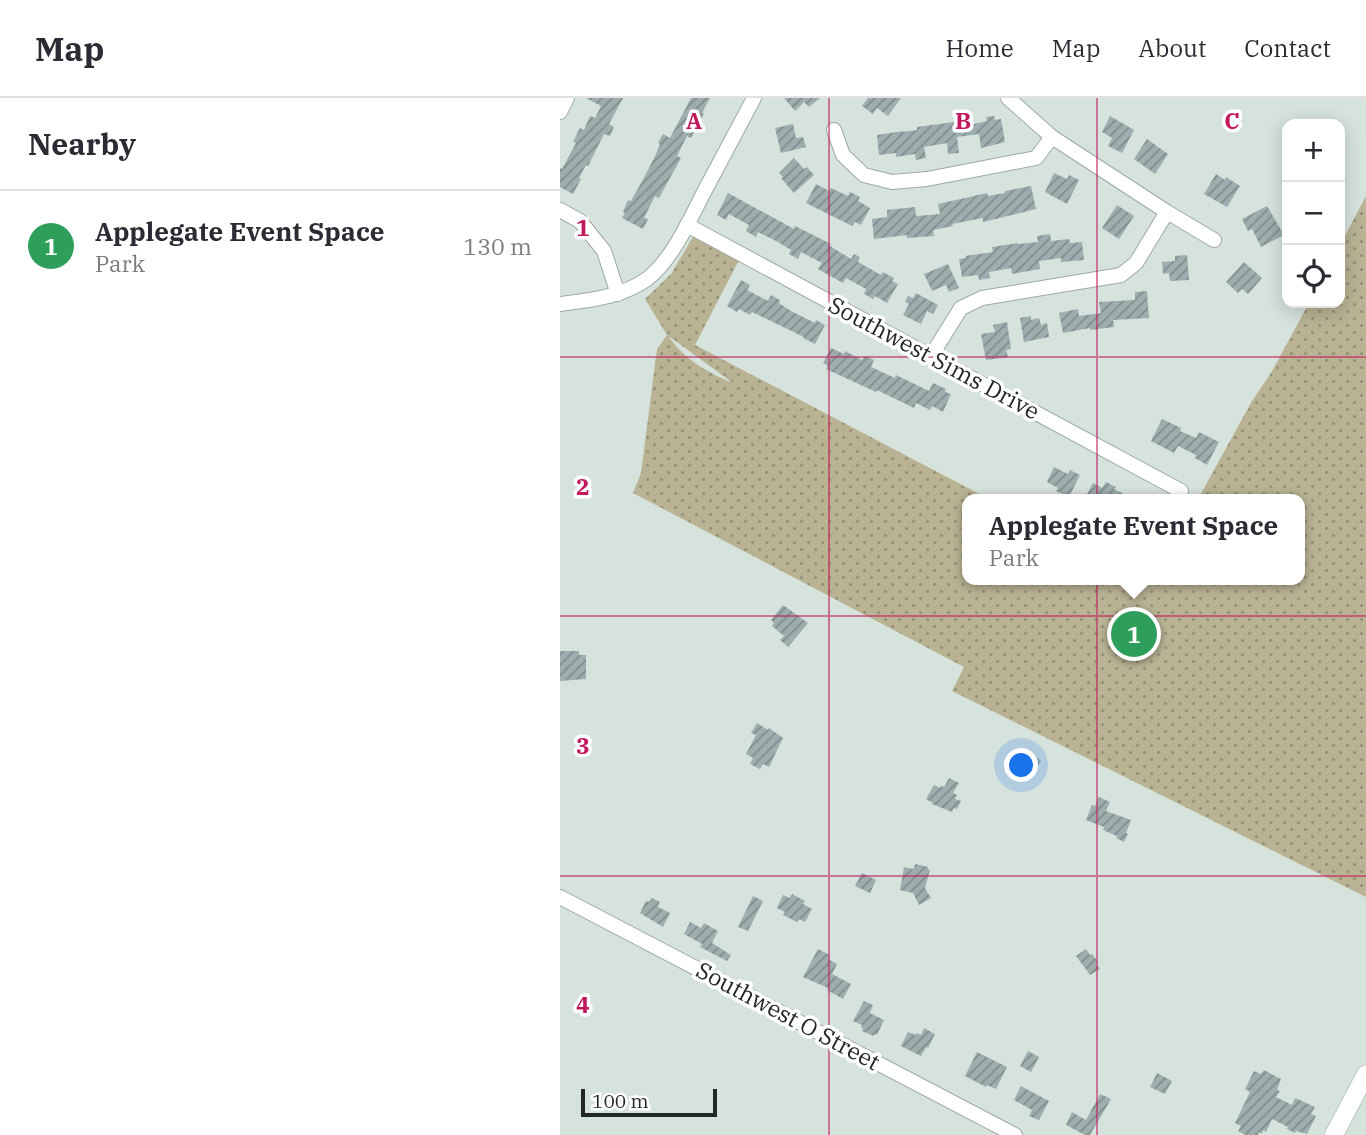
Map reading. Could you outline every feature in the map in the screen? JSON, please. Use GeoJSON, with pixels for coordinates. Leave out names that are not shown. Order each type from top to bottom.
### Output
{"type":"FeatureCollection","features":[{"type":"Feature","properties":{"kind":"main road"},"geometry":{"type":"LineString","coordinates":[[1334,1135],[1365,1079]]}},
{"type":"Feature","properties":{"kind":"street"},"geometry":{"type":"LineString","coordinates":[[560,112],[567,98]]}},
{"type":"Feature","properties":{"kind":"street"},"geometry":{"type":"LineString","coordinates":[[560,304],[618,294],[647,279],[661,266],[687,225],[754,98]]}},
{"type":"Feature","properties":{"kind":"street"},"geometry":{"type":"LineString","coordinates":[[1008,98],[1052,137],[1214,240]]}},
{"type":"Feature","properties":{"kind":"street"},"geometry":{"type":"LineString","coordinates":[[834,130],[843,155],[864,175],[892,182],[927,179],[1036,159],[1052,137]]}},
{"type":"Feature","properties":{"kind":"street"},"geometry":{"type":"LineString","coordinates":[[560,210],[580,221],[604,251],[618,294]]}},
{"type":"Feature","properties":{"kind":"street"},"geometry":{"type":"LineString","coordinates":[[931,356],[961,308],[982,298],[1121,275],[1136,263],[1167,212]]}},
{"type":"Feature","properties":{"kind":"street","name":"Southwest Sims Drive"},"geometry":{"type":"LineString","coordinates":[[687,225],[1181,491]]}},
{"type":"Feature","properties":{"kind":"street","name":"Southwest O Street"},"geometry":{"type":"LineString","coordinates":[[560,897],[1015,1135]]}},
{"type":"Feature","properties":{"kind":"shaded area"},"geometry":{"type":"Polygon","coordinates":[[[1366,196],[1366,897],[952,691],[964,667],[633,493],[641,473],[657,349],[667,335],[645,299],[671,274],[693,237],[739,260],[695,345],[979,494],[962,494],[962,585],[1305,585],[1305,494],[1201,494],[1252,401],[1271,373],[1306,308],[1345,308],[1345,236],[1366,196]],[[669,337],[697,365],[733,383],[669,337]]]}},
{"type":"Feature","properties":{"kind":"building"},"geometry":{"type":"Polygon","coordinates":[[[586,98],[623,98],[609,124],[614,127],[610,136],[604,134],[573,194],[560,187],[560,168],[562,169],[576,143],[573,142],[580,128],[584,130],[590,116],[595,118],[601,106],[586,98]]]}},
{"type":"Feature","properties":{"kind":"building"},"geometry":{"type":"Polygon","coordinates":[[[691,98],[710,98],[691,138],[687,136],[677,156],[681,158],[659,198],[655,196],[644,218],[648,219],[643,229],[622,218],[625,213],[623,212],[646,174],[663,134],[670,138],[691,98]]]}},
{"type":"Feature","properties":{"kind":"building"},"geometry":{"type":"Polygon","coordinates":[[[784,98],[820,98],[809,107],[804,102],[795,111],[784,98]]]}},
{"type":"Feature","properties":{"kind":"building"},"geometry":{"type":"Polygon","coordinates":[[[868,98],[901,98],[888,116],[877,108],[873,114],[862,106],[868,98]]]}},
{"type":"Feature","properties":{"kind":"building"},"geometry":{"type":"Polygon","coordinates":[[[994,116],[995,120],[1001,119],[1005,142],[981,148],[979,134],[957,137],[959,153],[948,154],[947,143],[924,147],[926,158],[916,160],[915,154],[896,157],[896,153],[879,155],[877,135],[969,120],[969,125],[987,121],[986,117],[994,116]]]}},
{"type":"Feature","properties":{"kind":"building"},"geometry":{"type":"Polygon","coordinates":[[[1110,116],[1134,130],[1122,153],[1108,146],[1112,138],[1102,132],[1110,116]]]}},
{"type":"Feature","properties":{"kind":"building"},"geometry":{"type":"Polygon","coordinates":[[[793,124],[796,138],[803,137],[806,147],[781,153],[775,128],[793,124]]]}},
{"type":"Feature","properties":{"kind":"building"},"geometry":{"type":"Polygon","coordinates":[[[1147,139],[1168,154],[1155,174],[1134,159],[1147,139]]]}},
{"type":"Feature","properties":{"kind":"building"},"geometry":{"type":"Polygon","coordinates":[[[794,158],[814,175],[794,193],[779,173],[794,158]]]}},
{"type":"Feature","properties":{"kind":"building"},"geometry":{"type":"Polygon","coordinates":[[[1054,173],[1067,179],[1069,175],[1079,180],[1067,204],[1045,192],[1054,173]]]}},
{"type":"Feature","properties":{"kind":"building"},"geometry":{"type":"Polygon","coordinates":[[[1216,174],[1240,186],[1227,207],[1204,194],[1216,174]]]}},
{"type":"Feature","properties":{"kind":"building"},"geometry":{"type":"Polygon","coordinates":[[[816,184],[829,191],[831,188],[848,196],[850,192],[860,197],[858,201],[870,208],[861,225],[855,222],[852,226],[806,203],[816,184]]]}},
{"type":"Feature","properties":{"kind":"building"},"geometry":{"type":"Polygon","coordinates":[[[1031,186],[1036,209],[983,222],[983,218],[952,224],[953,226],[933,230],[934,236],[907,238],[907,235],[874,239],[872,219],[887,217],[887,210],[915,207],[916,216],[940,214],[938,204],[1031,186]]]}},
{"type":"Feature","properties":{"kind":"building"},"geometry":{"type":"Polygon","coordinates":[[[728,193],[794,229],[795,226],[831,244],[830,246],[851,259],[854,254],[860,257],[858,262],[881,275],[883,272],[894,278],[892,281],[898,284],[887,303],[875,296],[873,299],[864,294],[866,289],[846,278],[843,283],[818,269],[822,263],[801,252],[798,259],[789,254],[791,250],[778,242],[758,232],[756,237],[746,231],[749,225],[729,214],[726,220],[717,215],[728,193]]]}},
{"type":"Feature","properties":{"kind":"building"},"geometry":{"type":"Polygon","coordinates":[[[1117,205],[1134,216],[1119,239],[1102,228],[1117,205]]]}},
{"type":"Feature","properties":{"kind":"building"},"geometry":{"type":"Polygon","coordinates":[[[1267,206],[1282,236],[1261,247],[1252,229],[1248,231],[1242,219],[1267,206]]]}},
{"type":"Feature","properties":{"kind":"building"},"geometry":{"type":"Polygon","coordinates":[[[1050,234],[1051,241],[1069,239],[1070,243],[1082,242],[1084,260],[1061,262],[1061,258],[1039,261],[1040,269],[1012,274],[1011,268],[989,272],[990,278],[979,280],[978,275],[962,277],[959,259],[966,258],[965,256],[993,252],[992,247],[1038,242],[1037,236],[1050,234]]]}},
{"type":"Feature","properties":{"kind":"building"},"geometry":{"type":"Polygon","coordinates":[[[1187,255],[1189,280],[1170,281],[1169,273],[1163,274],[1162,262],[1175,261],[1175,256],[1187,255]]]}},
{"type":"Feature","properties":{"kind":"building"},"geometry":{"type":"Polygon","coordinates":[[[1244,262],[1262,278],[1248,294],[1242,289],[1238,293],[1226,282],[1244,262]]]}},
{"type":"Feature","properties":{"kind":"building"},"geometry":{"type":"Polygon","coordinates":[[[948,264],[959,288],[949,292],[946,285],[932,291],[924,274],[948,264]]]}},
{"type":"Feature","properties":{"kind":"building"},"geometry":{"type":"Polygon","coordinates":[[[741,280],[750,285],[747,290],[768,301],[771,295],[791,311],[825,325],[815,344],[752,312],[750,315],[739,309],[737,312],[727,306],[741,280]]]}},
{"type":"Feature","properties":{"kind":"building"},"geometry":{"type":"Polygon","coordinates":[[[1147,291],[1149,318],[1113,320],[1114,327],[1063,333],[1059,313],[1078,309],[1079,316],[1101,313],[1099,302],[1135,300],[1135,292],[1147,291]]]}},
{"type":"Feature","properties":{"kind":"building"},"geometry":{"type":"Polygon","coordinates":[[[916,293],[938,305],[933,314],[927,311],[921,324],[903,315],[909,304],[905,302],[908,296],[913,298],[916,293]]]}},
{"type":"Feature","properties":{"kind":"building"},"geometry":{"type":"Polygon","coordinates":[[[1031,316],[1031,320],[1039,318],[1041,325],[1047,323],[1049,337],[1024,342],[1020,318],[1031,316]]]}},
{"type":"Feature","properties":{"kind":"building"},"geometry":{"type":"Polygon","coordinates":[[[1007,322],[1011,349],[1006,350],[1008,357],[986,360],[981,334],[995,332],[993,325],[1007,322]]]}},
{"type":"Feature","properties":{"kind":"building"},"geometry":{"type":"Polygon","coordinates":[[[831,348],[844,354],[845,351],[862,360],[865,356],[874,360],[871,367],[895,378],[896,375],[929,391],[933,383],[946,389],[945,392],[951,394],[943,412],[932,406],[930,410],[916,403],[914,408],[826,369],[828,366],[823,363],[831,348]]]}},
{"type":"Feature","properties":{"kind":"building"},"geometry":{"type":"Polygon","coordinates":[[[1162,419],[1196,438],[1199,432],[1219,442],[1207,465],[1195,458],[1196,455],[1178,446],[1174,453],[1151,441],[1162,419]]]}},
{"type":"Feature","properties":{"kind":"building"},"geometry":{"type":"Polygon","coordinates":[[[1054,467],[1068,474],[1070,470],[1080,475],[1070,494],[1056,491],[1058,488],[1047,482],[1054,467]]]}},
{"type":"Feature","properties":{"kind":"building"},"geometry":{"type":"Polygon","coordinates":[[[1106,482],[1124,494],[1087,494],[1093,483],[1102,488],[1106,482]]]}},
{"type":"Feature","properties":{"kind":"building"},"geometry":{"type":"Polygon","coordinates":[[[783,605],[808,623],[788,647],[780,640],[784,636],[772,626],[774,623],[771,620],[783,605]]]}},
{"type":"Feature","properties":{"kind":"building"},"geometry":{"type":"Polygon","coordinates":[[[560,651],[579,651],[579,655],[586,655],[586,679],[560,681],[560,651]]]}},
{"type":"Feature","properties":{"kind":"building"},"geometry":{"type":"Polygon","coordinates":[[[757,723],[783,738],[769,767],[763,764],[760,769],[750,764],[753,758],[746,754],[756,735],[751,733],[757,723]]]}},
{"type":"Feature","properties":{"kind":"building"},"geometry":{"type":"Polygon","coordinates":[[[1023,751],[1041,760],[1033,776],[1015,767],[1023,751]]]}},
{"type":"Feature","properties":{"kind":"building"},"geometry":{"type":"Polygon","coordinates":[[[949,778],[959,783],[953,793],[957,795],[955,799],[961,801],[952,812],[926,799],[934,785],[944,787],[949,778]]]}},
{"type":"Feature","properties":{"kind":"building"},"geometry":{"type":"Polygon","coordinates":[[[1099,797],[1110,802],[1106,811],[1131,820],[1124,842],[1103,830],[1104,827],[1086,820],[1092,805],[1095,806],[1099,797]]]}},
{"type":"Feature","properties":{"kind":"building"},"geometry":{"type":"Polygon","coordinates":[[[915,864],[930,870],[925,888],[931,898],[919,905],[913,893],[900,890],[904,867],[914,869],[915,864]]]}},
{"type":"Feature","properties":{"kind":"building"},"geometry":{"type":"Polygon","coordinates":[[[862,873],[876,880],[870,893],[855,886],[862,873]]]}},
{"type":"Feature","properties":{"kind":"building"},"geometry":{"type":"Polygon","coordinates":[[[792,894],[805,901],[803,904],[812,909],[805,922],[799,919],[797,922],[783,915],[785,912],[777,908],[783,895],[790,898],[792,894]]]}},
{"type":"Feature","properties":{"kind":"building"},"geometry":{"type":"Polygon","coordinates":[[[753,896],[763,901],[748,931],[738,927],[753,896]]]}},
{"type":"Feature","properties":{"kind":"building"},"geometry":{"type":"Polygon","coordinates":[[[652,898],[660,902],[658,907],[670,913],[663,927],[640,913],[646,901],[649,902],[652,898]]]}},
{"type":"Feature","properties":{"kind":"building"},"geometry":{"type":"Polygon","coordinates":[[[690,922],[701,928],[704,923],[718,931],[712,943],[731,955],[727,961],[700,947],[702,944],[684,934],[690,922]]]}},
{"type":"Feature","properties":{"kind":"building"},"geometry":{"type":"Polygon","coordinates":[[[818,949],[830,955],[828,959],[837,964],[832,974],[851,984],[843,999],[827,990],[828,988],[803,977],[818,949]]]}},
{"type":"Feature","properties":{"kind":"building"},"geometry":{"type":"Polygon","coordinates":[[[1086,949],[1098,962],[1096,964],[1100,969],[1090,975],[1076,956],[1086,949]]]}},
{"type":"Feature","properties":{"kind":"building"},"geometry":{"type":"Polygon","coordinates":[[[864,1001],[873,1005],[870,1013],[884,1020],[877,1035],[862,1031],[862,1025],[853,1021],[864,1001]]]}},
{"type":"Feature","properties":{"kind":"building"},"geometry":{"type":"Polygon","coordinates":[[[924,1028],[935,1034],[921,1056],[901,1046],[908,1032],[921,1035],[924,1028]]]}},
{"type":"Feature","properties":{"kind":"building"},"geometry":{"type":"Polygon","coordinates":[[[1028,1051],[1039,1057],[1031,1072],[1020,1066],[1028,1051]]]}},
{"type":"Feature","properties":{"kind":"building"},"geometry":{"type":"Polygon","coordinates":[[[977,1052],[1007,1067],[996,1089],[965,1076],[977,1052]]]}},
{"type":"Feature","properties":{"kind":"building"},"geometry":{"type":"Polygon","coordinates":[[[1264,1070],[1281,1079],[1277,1090],[1280,1091],[1276,1097],[1292,1105],[1295,1098],[1315,1107],[1311,1114],[1316,1116],[1307,1134],[1295,1133],[1272,1119],[1266,1132],[1263,1130],[1262,1134],[1259,1132],[1258,1135],[1245,1135],[1238,1131],[1241,1126],[1235,1123],[1250,1092],[1245,1089],[1254,1071],[1261,1074],[1264,1070]]]}},
{"type":"Feature","properties":{"kind":"building"},"geometry":{"type":"Polygon","coordinates":[[[1157,1073],[1172,1081],[1165,1094],[1150,1087],[1157,1073]]]}},
{"type":"Feature","properties":{"kind":"building"},"geometry":{"type":"Polygon","coordinates":[[[1021,1086],[1049,1101],[1039,1120],[1029,1116],[1032,1110],[1014,1100],[1021,1086]]]}},
{"type":"Feature","properties":{"kind":"building"},"geometry":{"type":"Polygon","coordinates":[[[1100,1094],[1111,1099],[1090,1135],[1066,1125],[1072,1112],[1086,1120],[1100,1094]]]}},
{"type":"Feature","properties":{"kind":"place","name":"Applegate Event Space"},"geometry":{"type":"Point","coordinates":[1134,634]}}]}
